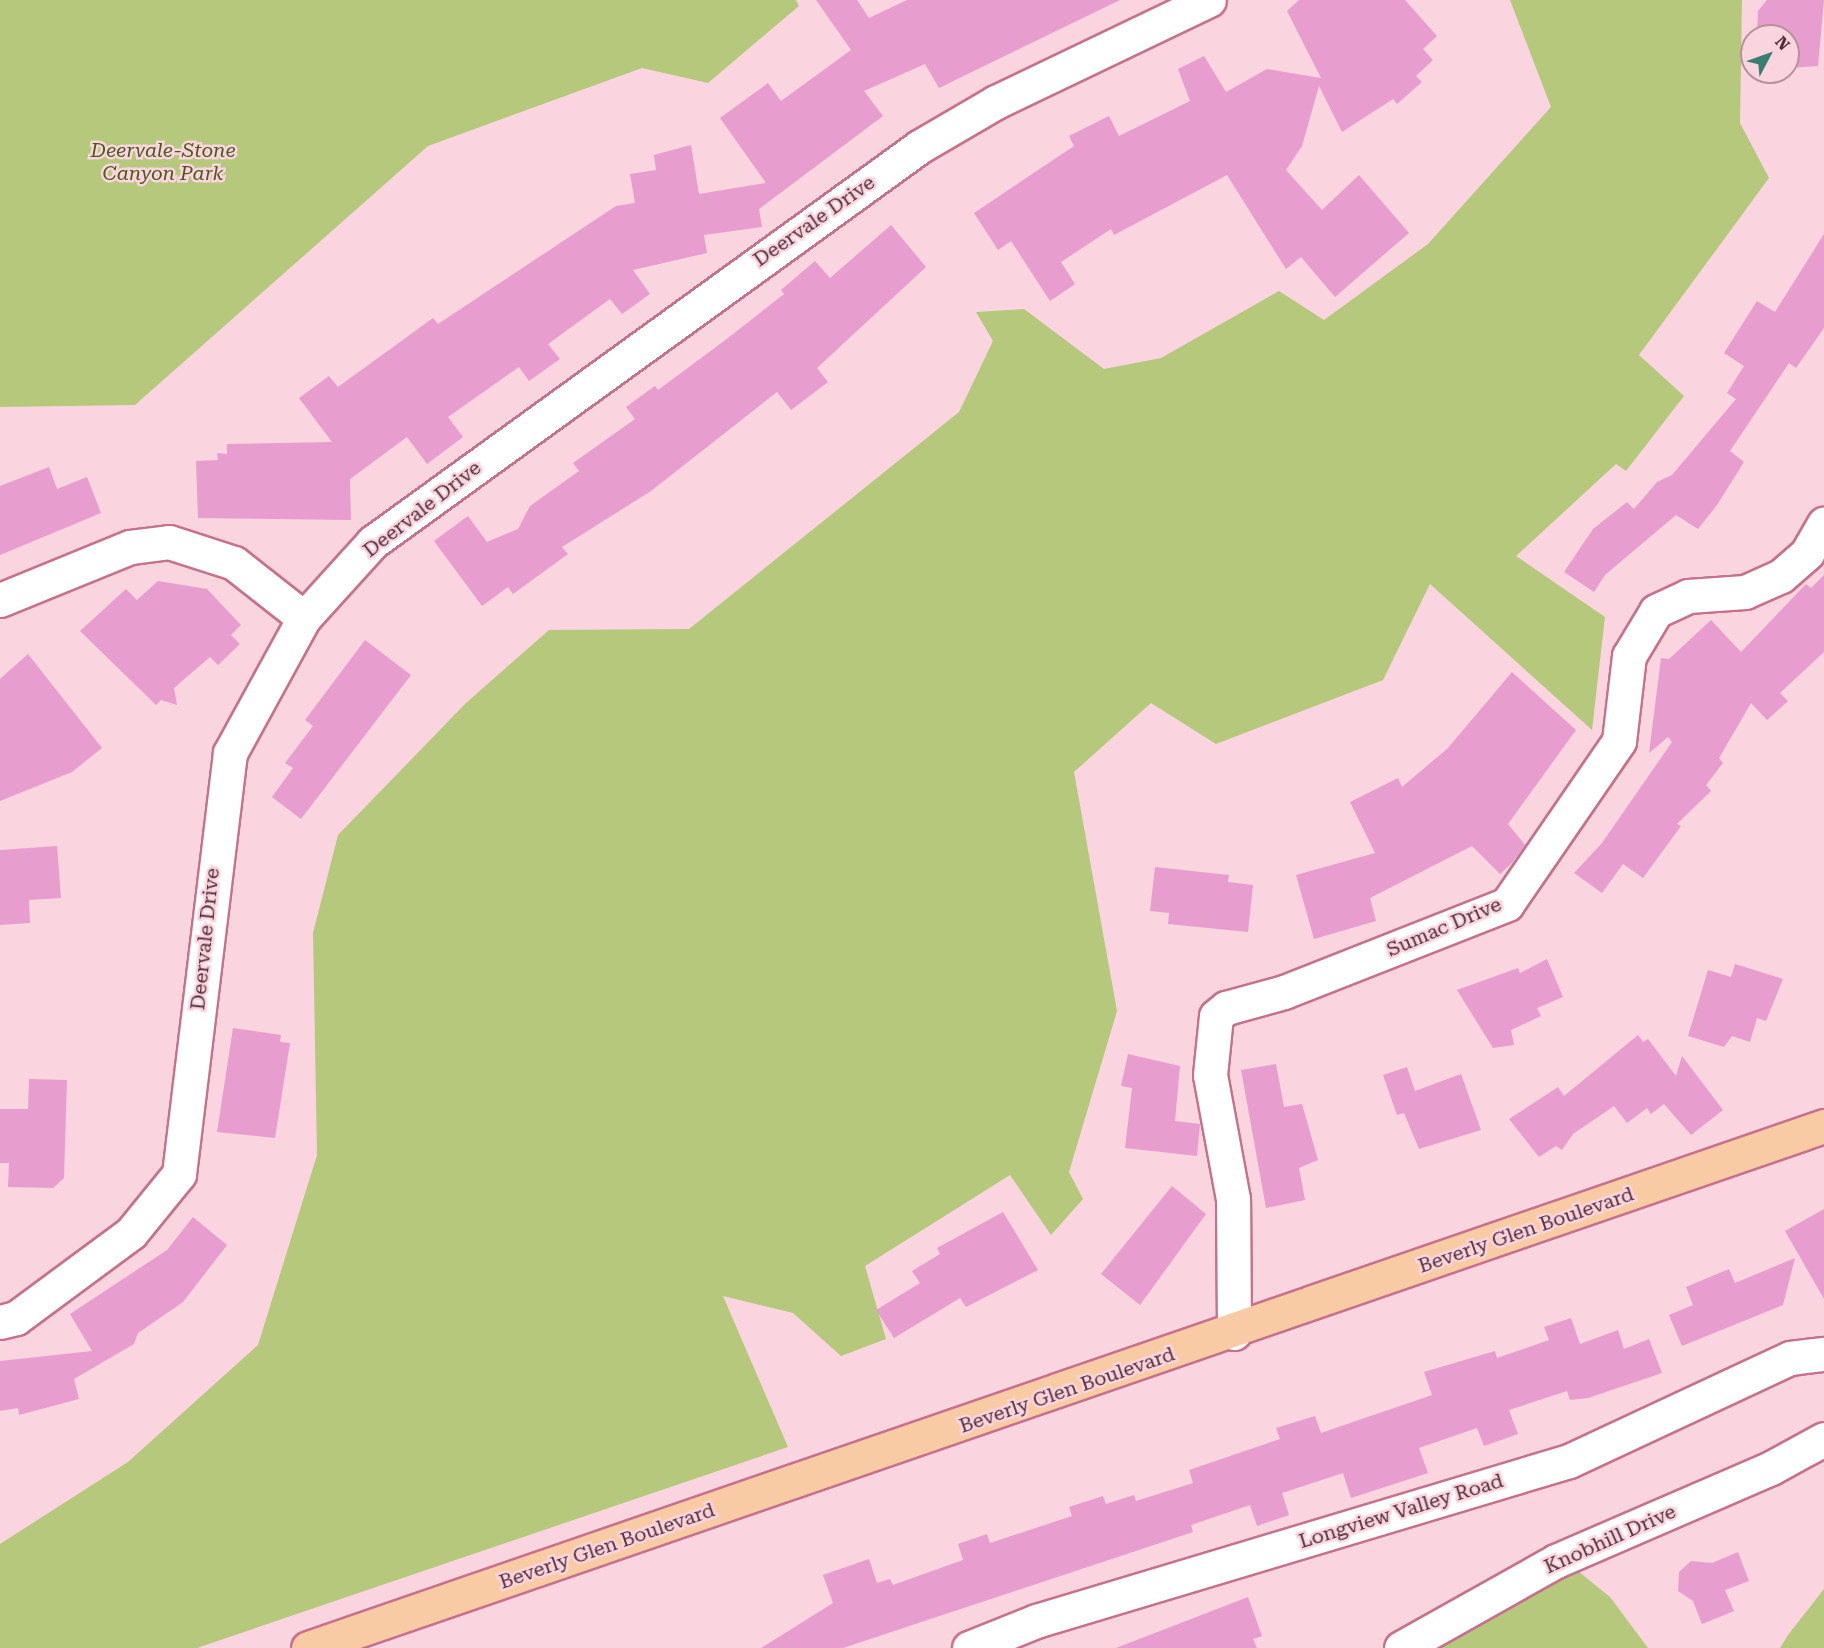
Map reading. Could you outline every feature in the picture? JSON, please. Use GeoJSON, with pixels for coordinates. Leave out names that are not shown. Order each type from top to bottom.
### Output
{"type":"FeatureCollection","features":[{"type":"Feature","properties":{"kind":"main road","name":"Beverly Glen Boulevard"},"geometry":{"type":"LineString","coordinates":[[308,1648],[1234,1333],[1824,1126]]}},
{"type":"Feature","properties":{"kind":"street","name":"Deervale Drive"},"geometry":{"type":"LineString","coordinates":[[0,1322],[16,1318],[131,1233],[179,1174],[230,753],[304,618],[373,542],[919,147],[996,102],[1209,0]]}},
{"type":"Feature","properties":{"kind":"street","name":"Sumac Drive"},"geometry":{"type":"LineString","coordinates":[[1234,1333],[1233,1199],[1210,1075],[1216,1016],[1226,1008],[1284,992],[1507,904],[1619,741],[1629,656],[1656,611],[1688,596],[1745,592],[1781,576],[1807,553],[1824,525]]}},
{"type":"Feature","properties":{"kind":"street"},"geometry":{"type":"LineString","coordinates":[[0,600],[130,547],[169,542],[234,563],[304,618]]}},
{"type":"Feature","properties":{"kind":"street","name":"Longview Valley Road"},"geometry":{"type":"LineString","coordinates":[[969,1648],[1036,1621],[1569,1461],[1790,1358],[1824,1354]]}},
{"type":"Feature","properties":{"kind":"street","name":"Knobhill Drive"},"geometry":{"type":"LineString","coordinates":[[1401,1648],[1556,1561],[1771,1468],[1824,1438]]}},
{"type":"Feature","properties":{"kind":"green space","name":"Deervale-Stone Canyon Park"},"geometry":{"type":"Polygon","coordinates":[[[0,0],[796,0],[799,6],[708,83],[642,68],[428,146],[135,405],[0,407],[0,0]]]}},
{"type":"Feature","properties":{"kind":"green space"},"geometry":{"type":"Polygon","coordinates":[[[1510,0],[1742,0],[1740,123],[1769,178],[1639,355],[1684,396],[1626,471],[1616,464],[1516,556],[1605,617],[1592,730],[1430,584],[1383,680],[1216,744],[1151,703],[1074,772],[1117,1011],[1069,1172],[1083,1199],[1051,1235],[1010,1175],[865,1266],[886,1339],[841,1356],[793,1313],[723,1296],[788,1447],[197,1648],[0,1648],[0,1544],[128,1462],[258,1345],[317,1155],[313,933],[338,835],[466,703],[549,630],[689,629],[959,412],[993,341],[976,312],[1024,309],[1104,369],[1161,358],[1279,291],[1324,320],[1428,244],[1551,107],[1510,0]]]}},
{"type":"Feature","properties":{"kind":"green space"},"geometry":{"type":"Polygon","coordinates":[[[1568,1563],[1610,1597],[1648,1648],[1417,1648],[1568,1563]]]}},
{"type":"Feature","properties":{"kind":"green space"},"geometry":{"type":"Polygon","coordinates":[[[1824,1589],[1824,1648],[1780,1648],[1788,1635],[1824,1589]]]}},
{"type":"Feature","properties":{"kind":"building"},"geometry":{"type":"Polygon","coordinates":[[[816,0],[857,0],[869,18],[907,0],[1120,0],[939,88],[925,64],[864,91],[883,116],[759,209],[762,227],[704,235],[707,253],[633,270],[650,294],[622,314],[610,299],[548,344],[560,359],[529,381],[519,367],[448,417],[463,437],[427,464],[407,437],[350,479],[351,520],[198,518],[196,461],[218,460],[217,453],[227,454],[227,444],[332,442],[299,398],[329,376],[338,387],[433,318],[438,324],[616,206],[635,203],[630,174],[656,170],[654,155],[691,145],[699,194],[766,183],[720,118],[768,83],[781,101],[851,50],[816,0]]]}},
{"type":"Feature","properties":{"kind":"building"},"geometry":{"type":"Polygon","coordinates":[[[1299,0],[1405,0],[1437,36],[1423,49],[1433,60],[1416,76],[1422,82],[1397,104],[1393,99],[1342,132],[1319,86],[1302,146],[1286,170],[1322,210],[1359,175],[1409,233],[1335,297],[1301,257],[1286,269],[1227,175],[1114,235],[1111,229],[1061,262],[1075,284],[1050,301],[1011,241],[998,250],[974,213],[1074,146],[1069,136],[1109,116],[1119,136],[1190,101],[1178,69],[1204,56],[1226,92],[1267,69],[1321,78],[1287,11],[1299,0]]]}},
{"type":"Feature","properties":{"kind":"building"},"geometry":{"type":"Polygon","coordinates":[[[1767,0],[1824,0],[1818,66],[1800,67],[1800,24],[1757,24],[1758,11],[1767,0]]]}},
{"type":"Feature","properties":{"kind":"building"},"geometry":{"type":"Polygon","coordinates":[[[891,225],[926,267],[817,368],[828,382],[791,410],[777,392],[651,491],[562,547],[568,554],[513,594],[508,587],[482,606],[434,541],[468,516],[487,542],[518,529],[530,506],[579,471],[573,463],[635,419],[626,407],[655,386],[658,390],[724,341],[784,294],[781,290],[815,261],[830,278],[891,225]]]}},
{"type":"Feature","properties":{"kind":"building"},"geometry":{"type":"Polygon","coordinates":[[[1824,234],[1824,328],[1796,368],[1789,363],[1730,451],[1744,462],[1717,505],[1698,529],[1676,515],[1605,575],[1594,592],[1564,572],[1593,529],[1627,502],[1634,509],[1657,482],[1672,475],[1736,399],[1727,393],[1744,366],[1724,353],[1757,301],[1775,312],[1824,234]]]}},
{"type":"Feature","properties":{"kind":"building"},"geometry":{"type":"Polygon","coordinates":[[[49,467],[57,489],[87,477],[101,513],[0,555],[0,486],[49,467]]]}},
{"type":"Feature","properties":{"kind":"building"},"geometry":{"type":"Polygon","coordinates":[[[1824,575],[1824,652],[1780,693],[1788,701],[1767,720],[1751,703],[1719,758],[1723,763],[1706,785],[1711,791],[1677,824],[1681,826],[1643,878],[1623,864],[1602,893],[1574,873],[1602,843],[1672,742],[1668,737],[1649,753],[1661,658],[1669,659],[1711,620],[1741,652],[1806,584],[1811,588],[1824,575]]]}},
{"type":"Feature","properties":{"kind":"building"},"geometry":{"type":"Polygon","coordinates":[[[158,581],[207,589],[241,625],[231,635],[240,644],[218,665],[210,657],[174,688],[177,705],[161,700],[156,705],[80,631],[126,589],[137,600],[158,581]]]}},
{"type":"Feature","properties":{"kind":"building"},"geometry":{"type":"Polygon","coordinates":[[[365,640],[411,675],[301,819],[272,797],[293,768],[285,763],[313,726],[305,720],[365,640]]]}},
{"type":"Feature","properties":{"kind":"building"},"geometry":{"type":"Polygon","coordinates":[[[28,654],[102,748],[72,772],[0,801],[0,679],[28,654]]]}},
{"type":"Feature","properties":{"kind":"building"},"geometry":{"type":"Polygon","coordinates":[[[1512,672],[1576,730],[1508,824],[1525,845],[1512,863],[1500,874],[1472,846],[1370,898],[1376,921],[1314,939],[1296,875],[1375,853],[1350,802],[1398,778],[1402,787],[1448,748],[1512,672]]]}},
{"type":"Feature","properties":{"kind":"building"},"geometry":{"type":"Polygon","coordinates":[[[57,846],[61,898],[29,900],[30,923],[0,925],[0,850],[57,846]]]}},
{"type":"Feature","properties":{"kind":"building"},"geometry":{"type":"Polygon","coordinates":[[[1155,867],[1229,875],[1228,882],[1253,885],[1248,932],[1168,924],[1169,913],[1150,911],[1155,867]]]}},
{"type":"Feature","properties":{"kind":"building"},"geometry":{"type":"Polygon","coordinates":[[[1547,959],[1563,997],[1537,1008],[1541,1016],[1511,1030],[1514,1045],[1493,1048],[1457,990],[1518,968],[1520,973],[1547,959]]]}},
{"type":"Feature","properties":{"kind":"building"},"geometry":{"type":"Polygon","coordinates":[[[1735,964],[1783,979],[1766,1021],[1757,1018],[1750,1042],[1732,1036],[1724,1047],[1688,1036],[1708,970],[1731,977],[1735,964]]]}},
{"type":"Feature","properties":{"kind":"building"},"geometry":{"type":"Polygon","coordinates":[[[233,1028],[281,1035],[280,1042],[290,1043],[275,1138],[217,1132],[233,1028]]]}},
{"type":"Feature","properties":{"kind":"building"},"geometry":{"type":"Polygon","coordinates":[[[1638,1035],[1643,1042],[1648,1039],[1676,1076],[1682,1056],[1723,1110],[1691,1135],[1664,1104],[1651,1114],[1647,1108],[1627,1123],[1614,1106],[1573,1134],[1562,1150],[1556,1146],[1539,1157],[1509,1119],[1558,1087],[1564,1096],[1638,1035]]]}},
{"type":"Feature","properties":{"kind":"building"},"geometry":{"type":"Polygon","coordinates":[[[1128,1054],[1180,1066],[1175,1121],[1200,1124],[1197,1156],[1125,1148],[1132,1088],[1121,1086],[1128,1054]]]}},
{"type":"Feature","properties":{"kind":"building"},"geometry":{"type":"Polygon","coordinates":[[[1276,1064],[1284,1107],[1302,1104],[1318,1160],[1299,1168],[1305,1200],[1266,1208],[1241,1070],[1276,1064]]]}},
{"type":"Feature","properties":{"kind":"building"},"geometry":{"type":"Polygon","coordinates":[[[1407,1067],[1415,1091],[1461,1074],[1481,1130],[1419,1149],[1404,1113],[1397,1115],[1383,1075],[1407,1067]]]}},
{"type":"Feature","properties":{"kind":"building"},"geometry":{"type":"Polygon","coordinates":[[[29,1079],[67,1080],[64,1178],[53,1188],[8,1187],[9,1163],[0,1163],[0,1109],[28,1109],[29,1079]]]}},
{"type":"Feature","properties":{"kind":"building"},"geometry":{"type":"Polygon","coordinates":[[[1172,1186],[1206,1214],[1140,1305],[1101,1274],[1172,1186]]]}},
{"type":"Feature","properties":{"kind":"building"},"geometry":{"type":"Polygon","coordinates":[[[1824,1209],[1824,1299],[1785,1231],[1824,1209]]]}},
{"type":"Feature","properties":{"kind":"building"},"geometry":{"type":"Polygon","coordinates":[[[1003,1212],[1038,1270],[966,1307],[960,1298],[894,1338],[876,1310],[920,1283],[912,1271],[940,1254],[937,1248],[1003,1212]]]}},
{"type":"Feature","properties":{"kind":"building"},"geometry":{"type":"Polygon","coordinates":[[[193,1217],[227,1245],[183,1302],[138,1333],[134,1344],[74,1379],[79,1399],[19,1415],[18,1408],[0,1411],[0,1361],[92,1351],[70,1314],[167,1250],[193,1217]]]}},
{"type":"Feature","properties":{"kind":"building"},"geometry":{"type":"Polygon","coordinates":[[[1795,1258],[1783,1305],[1682,1346],[1669,1315],[1693,1305],[1686,1287],[1729,1269],[1735,1283],[1795,1258]]]}},
{"type":"Feature","properties":{"kind":"building"},"geometry":{"type":"Polygon","coordinates":[[[1571,1318],[1580,1344],[1618,1330],[1624,1349],[1649,1339],[1662,1373],[1588,1398],[1570,1400],[1567,1391],[1509,1410],[1518,1434],[1484,1446],[1477,1428],[1419,1448],[1428,1473],[1351,1498],[1343,1473],[1282,1493],[1289,1515],[1257,1526],[1250,1505],[1191,1525],[1193,1532],[843,1648],[761,1648],[833,1603],[823,1575],[869,1559],[877,1583],[890,1579],[893,1585],[963,1560],[958,1544],[987,1534],[990,1543],[1072,1516],[1069,1507],[1103,1496],[1106,1504],[1134,1495],[1136,1501],[1193,1483],[1189,1470],[1280,1439],[1276,1428],[1315,1416],[1321,1433],[1432,1395],[1424,1372],[1495,1351],[1497,1358],[1549,1340],[1544,1327],[1571,1318]]]}},
{"type":"Feature","properties":{"kind":"building"},"geometry":{"type":"Polygon","coordinates":[[[1738,1552],[1749,1581],[1725,1590],[1734,1611],[1702,1624],[1693,1601],[1678,1591],[1679,1572],[1691,1561],[1712,1563],[1738,1552]]]}},
{"type":"Feature","properties":{"kind":"building"},"geometry":{"type":"Polygon","coordinates":[[[1248,1597],[1262,1636],[1253,1639],[1257,1648],[1116,1648],[1248,1597]]]}}]}
